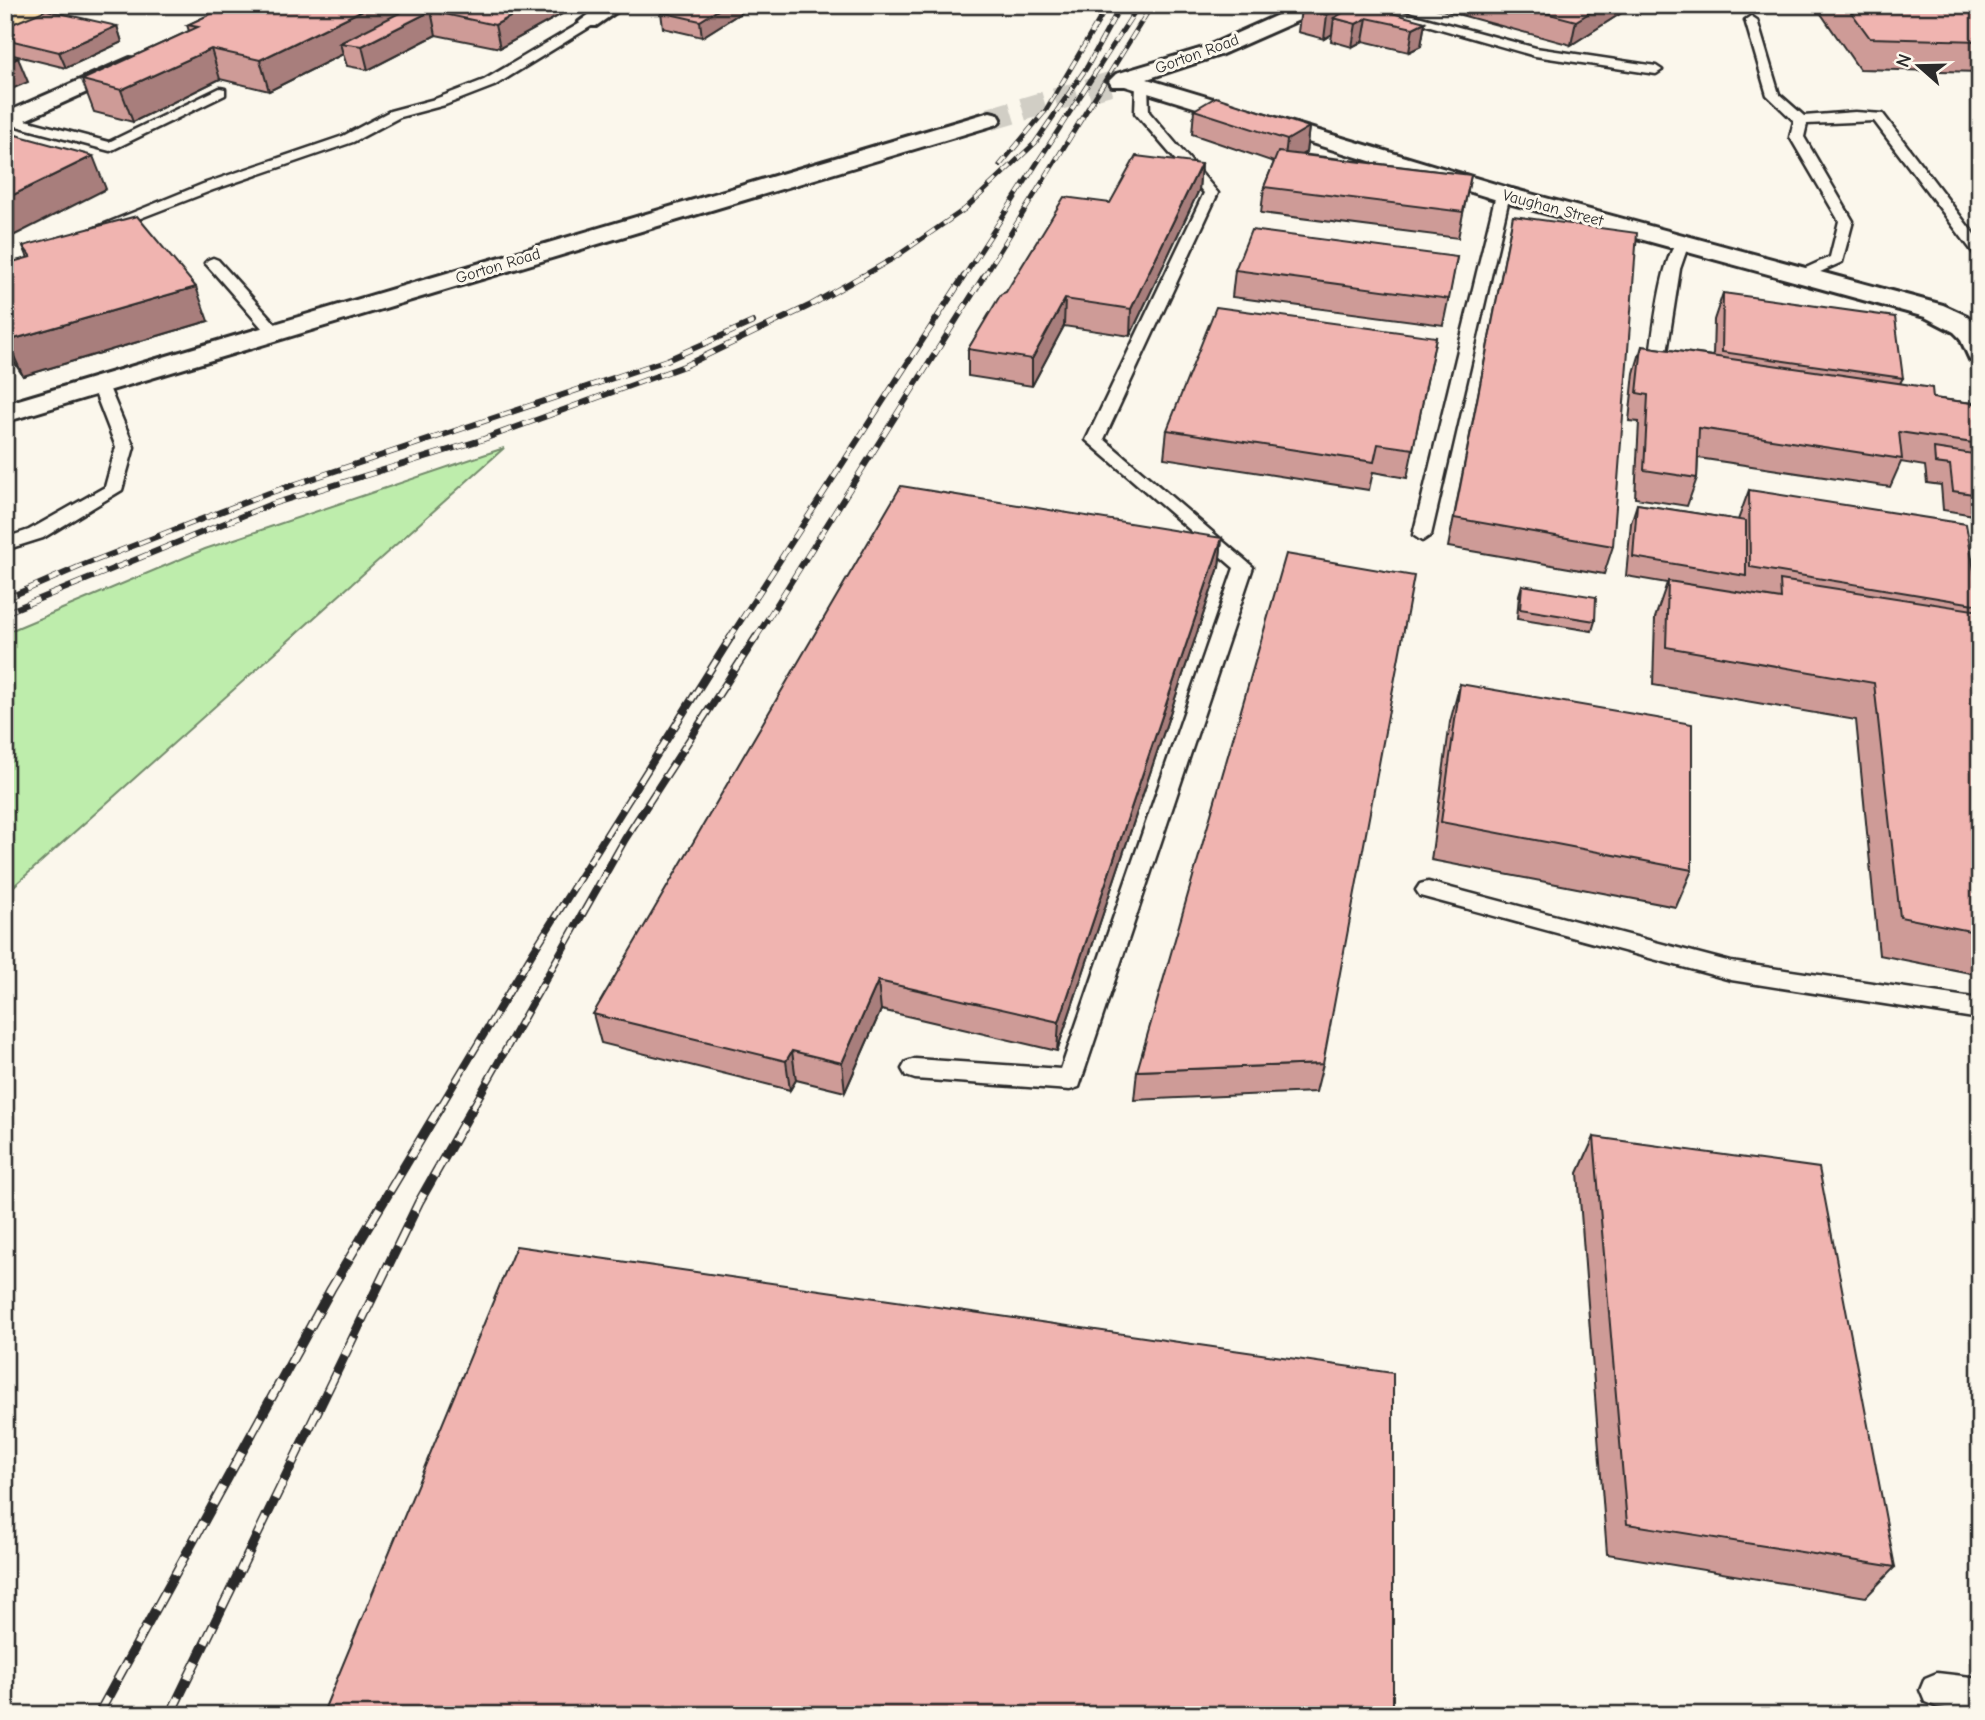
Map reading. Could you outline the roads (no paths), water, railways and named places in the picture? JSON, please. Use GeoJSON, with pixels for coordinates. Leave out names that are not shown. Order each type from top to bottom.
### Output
{"type":"FeatureCollection","features":[{"type":"Feature","properties":{"kind":"highway"},"geometry":{"type":"LineString","coordinates":[[5,20],[42,5]]}},
{"type":"Feature","properties":{"kind":"street"},"geometry":{"type":"LineString","coordinates":[[589,22],[616,5]]}},
{"type":"Feature","properties":{"kind":"street","name":"Gorton Road"},"geometry":{"type":"LineString","coordinates":[[1127,82],[1213,51],[1317,5]]}},
{"type":"Feature","properties":{"kind":"street"},"geometry":{"type":"LineString","coordinates":[[8,121],[148,56]]}},
{"type":"Feature","properties":{"kind":"street","name":"Vaughan Street"},"geometry":{"type":"LineString","coordinates":[[1127,82],[1503,194],[1934,311],[1965,324],[1978,347]]}},
{"type":"Feature","properties":{"kind":"street","name":"Gorton Road"},"geometry":{"type":"LineString","coordinates":[[5,413],[990,119]]}},
{"type":"Feature","properties":{"kind":"lane"},"geometry":{"type":"LineString","coordinates":[[1363,5],[1390,8],[1535,52],[1656,70]]}},
{"type":"Feature","properties":{"kind":"lane"},"geometry":{"type":"LineString","coordinates":[[1751,19],[1773,95],[1801,120],[1878,117],[1980,252]]}},
{"type":"Feature","properties":{"kind":"lane"},"geometry":{"type":"LineString","coordinates":[[78,238],[208,187],[348,139],[395,114],[440,102],[489,83],[589,22]]}},
{"type":"Feature","properties":{"kind":"lane"},"geometry":{"type":"LineString","coordinates":[[915,1069],[1070,1080],[1244,567],[1095,440],[1211,193],[1142,113],[1127,82]]}},
{"type":"Feature","properties":{"kind":"lane"},"geometry":{"type":"LineString","coordinates":[[8,121],[110,147],[220,92]]}},
{"type":"Feature","properties":{"kind":"lane"},"geometry":{"type":"LineString","coordinates":[[1801,120],[1797,137],[1846,221],[1837,259],[1802,275]]}},
{"type":"Feature","properties":{"kind":"lane"},"geometry":{"type":"LineString","coordinates":[[1422,535],[1503,194]]}},
{"type":"Feature","properties":{"kind":"lane"},"geometry":{"type":"LineString","coordinates":[[1657,365],[1672,269],[1682,243]]}},
{"type":"Feature","properties":{"kind":"lane"},"geometry":{"type":"LineString","coordinates":[[213,263],[275,332]]}},
{"type":"Feature","properties":{"kind":"lane"},"geometry":{"type":"LineString","coordinates":[[5,544],[36,534],[113,491],[125,447],[100,385]]}},
{"type":"Feature","properties":{"kind":"lane"},"geometry":{"type":"LineString","coordinates":[[1428,890],[1731,971],[1980,1009]]}},
{"type":"Feature","properties":{"kind":"lane"},"geometry":{"type":"LineString","coordinates":[[1937,1690],[1980,1695]]}},
{"type":"Feature","properties":{"kind":"tunnel"},"geometry":{"type":"LineString","coordinates":[[990,119],[1115,82]]}},
{"type":"Feature","properties":{"kind":"railway"},"geometry":{"type":"LineString","coordinates":[[1000,165],[1046,110],[1108,5]]}},
{"type":"Feature","properties":{"kind":"railway"},"geometry":{"type":"LineString","coordinates":[[859,278],[894,258],[965,209],[1035,143],[1087,67],[1121,5]]}},
{"type":"Feature","properties":{"kind":"railway"},"geometry":{"type":"LineString","coordinates":[[963,278],[1139,5]]}},
{"type":"Feature","properties":{"kind":"railway"},"geometry":{"type":"LineString","coordinates":[[983,278],[1152,5]]}},
{"type":"Feature","properties":{"kind":"railway"},"geometry":{"type":"LineString","coordinates":[[5,613],[269,505],[481,440],[684,366],[809,306],[862,276]]}},
{"type":"Feature","properties":{"kind":"railway"},"geometry":{"type":"LineString","coordinates":[[729,639],[964,276]]}},
{"type":"Feature","properties":{"kind":"railway"},"geometry":{"type":"LineString","coordinates":[[755,639],[984,276]]}},
{"type":"Feature","properties":{"kind":"railway"},"geometry":{"type":"LineString","coordinates":[[5,599],[81,566],[269,493],[667,360],[753,322]]}},
{"type":"Feature","properties":{"kind":"railway"},"geometry":{"type":"LineString","coordinates":[[439,1109],[533,952],[731,637]]}},
{"type":"Feature","properties":{"kind":"railway"},"geometry":{"type":"LineString","coordinates":[[472,1109],[625,839],[756,637]]}},
{"type":"Feature","properties":{"kind":"railway"},"geometry":{"type":"LineString","coordinates":[[98,1715],[331,1289],[440,1107]]}},
{"type":"Feature","properties":{"kind":"railway"},"geometry":{"type":"LineString","coordinates":[[170,1715],[419,1202],[473,1107]]}}]}
